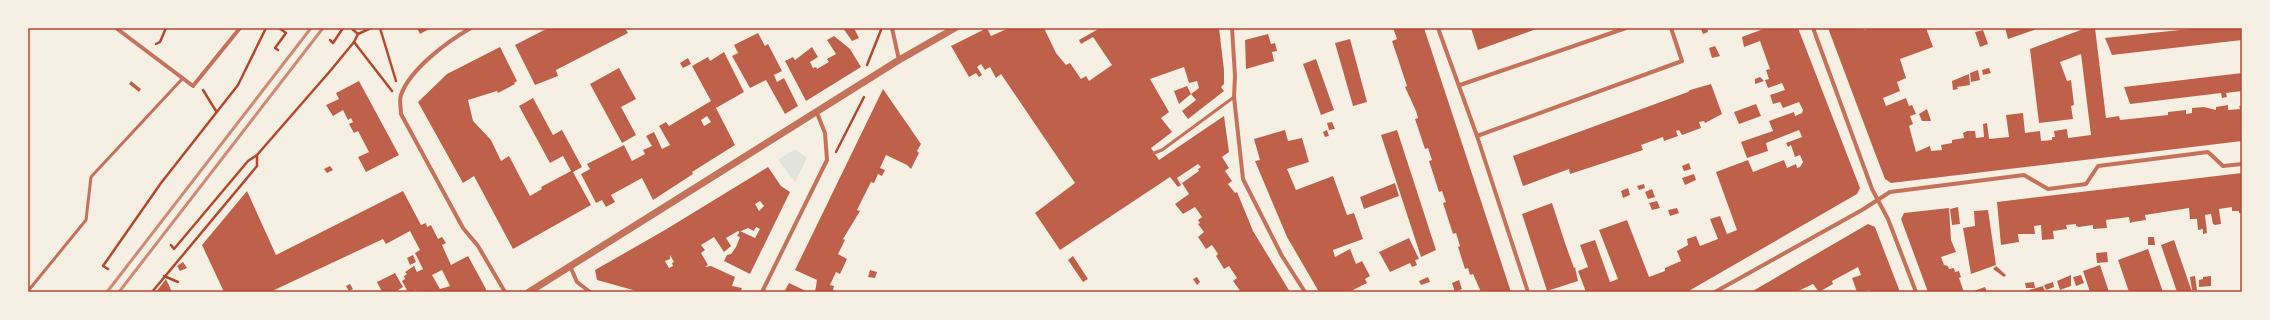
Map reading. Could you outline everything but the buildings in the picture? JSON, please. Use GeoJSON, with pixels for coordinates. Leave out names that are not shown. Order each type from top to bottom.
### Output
{"type":"FeatureCollection","features":[{"type":"Feature","properties":{"kind":"street"},"geometry":{"type":"LineString","coordinates":[[116,28],[194,86],[240,28]]}},
{"type":"Feature","properties":{"kind":"street"},"geometry":{"type":"LineString","coordinates":[[472,28],[453,38],[408,80],[400,97],[401,114],[463,228],[478,246],[505,292]]}},
{"type":"Feature","properties":{"kind":"street"},"geometry":{"type":"LineString","coordinates":[[892,28],[899,60]]}},
{"type":"Feature","properties":{"kind":"street"},"geometry":{"type":"LineString","coordinates":[[529,292],[570,265],[817,113],[899,60],[955,28]]}},
{"type":"Feature","properties":{"kind":"street"},"geometry":{"type":"LineString","coordinates":[[1232,28],[1236,76],[1234,97],[1243,179],[1282,256],[1305,292]]}},
{"type":"Feature","properties":{"kind":"street"},"geometry":{"type":"LineString","coordinates":[[1438,28],[1460,85],[1528,292]]}},
{"type":"Feature","properties":{"kind":"street"},"geometry":{"type":"LineString","coordinates":[[1460,85],[1626,28]]}},
{"type":"Feature","properties":{"kind":"street"},"geometry":{"type":"LineString","coordinates":[[1477,136],[1682,61],[1671,28]]}},
{"type":"Feature","properties":{"kind":"street"},"geometry":{"type":"LineString","coordinates":[[1813,28],[1872,189],[1888,219],[1916,292]]}},
{"type":"Feature","properties":{"kind":"street"},"geometry":{"type":"LineString","coordinates":[[762,292],[827,160],[825,133],[817,113]]}},
{"type":"Feature","properties":{"kind":"street"},"geometry":{"type":"LineString","coordinates":[[1715,292],[1890,192],[2024,175],[2048,189],[2086,184],[2098,166],[2208,152],[2223,166],[2242,164]]}},
{"type":"Feature","properties":{"kind":"street"},"geometry":{"type":"LineString","coordinates":[[570,265],[577,282],[590,292]]}},
{"type":"Feature","properties":{"kind":"lane"},"geometry":{"type":"LineString","coordinates":[[28,291],[86,220],[91,177],[182,78]]}},
{"type":"Feature","properties":{"kind":"lane"},"geometry":{"type":"LineString","coordinates":[[1154,152],[1162,150],[1234,97]]}},
{"type":"Feature","properties":{"kind":"path"},"geometry":{"type":"LineString","coordinates":[[146,50],[160,42],[166,28]]}},
{"type":"Feature","properties":{"kind":"path"},"geometry":{"type":"LineString","coordinates":[[108,269],[103,266],[161,183],[216,111],[238,85],[266,28]]}},
{"type":"Feature","properties":{"kind":"path"},"geometry":{"type":"LineString","coordinates":[[278,50],[275,48],[286,33],[279,28]]}},
{"type":"Feature","properties":{"kind":"path"},"geometry":{"type":"LineString","coordinates":[[330,40],[333,43],[343,28]]}},
{"type":"Feature","properties":{"kind":"path"},"geometry":{"type":"LineString","coordinates":[[351,28],[358,34]]}},
{"type":"Feature","properties":{"kind":"path"},"geometry":{"type":"LineString","coordinates":[[171,245],[174,249],[248,161],[257,155],[354,42],[358,34],[371,28]]}},
{"type":"Feature","properties":{"kind":"path"},"geometry":{"type":"LineString","coordinates":[[380,28],[400,97]]}},
{"type":"Feature","properties":{"kind":"path"},"geometry":{"type":"LineString","coordinates":[[866,66],[882,28]]}},
{"type":"Feature","properties":{"kind":"path"},"geometry":{"type":"LineString","coordinates":[[354,42],[388,88],[400,97]]}},
{"type":"Feature","properties":{"kind":"path"},"geometry":{"type":"LineString","coordinates":[[827,160],[839,149],[877,75]]}},
{"type":"Feature","properties":{"kind":"path"},"geometry":{"type":"LineString","coordinates":[[206,94],[216,111]]}},
{"type":"Feature","properties":{"kind":"path"},"geometry":{"type":"LineString","coordinates":[[152,292],[257,166],[257,155]]}},
{"type":"Feature","properties":{"kind":"path"},"geometry":{"type":"LineString","coordinates":[[164,276],[178,282]]}},
{"type":"Feature","properties":{"kind":"shaded area"},"geometry":{"type":"Polygon","coordinates":[[[795,149],[807,158],[795,182],[778,160],[795,149]]]}},
{"type":"Feature","properties":{"kind":"railway"},"geometry":{"type":"LineString","coordinates":[[107,292],[311,28]]}},
{"type":"Feature","properties":{"kind":"railway"},"geometry":{"type":"LineString","coordinates":[[119,292],[323,28]]}}]}
